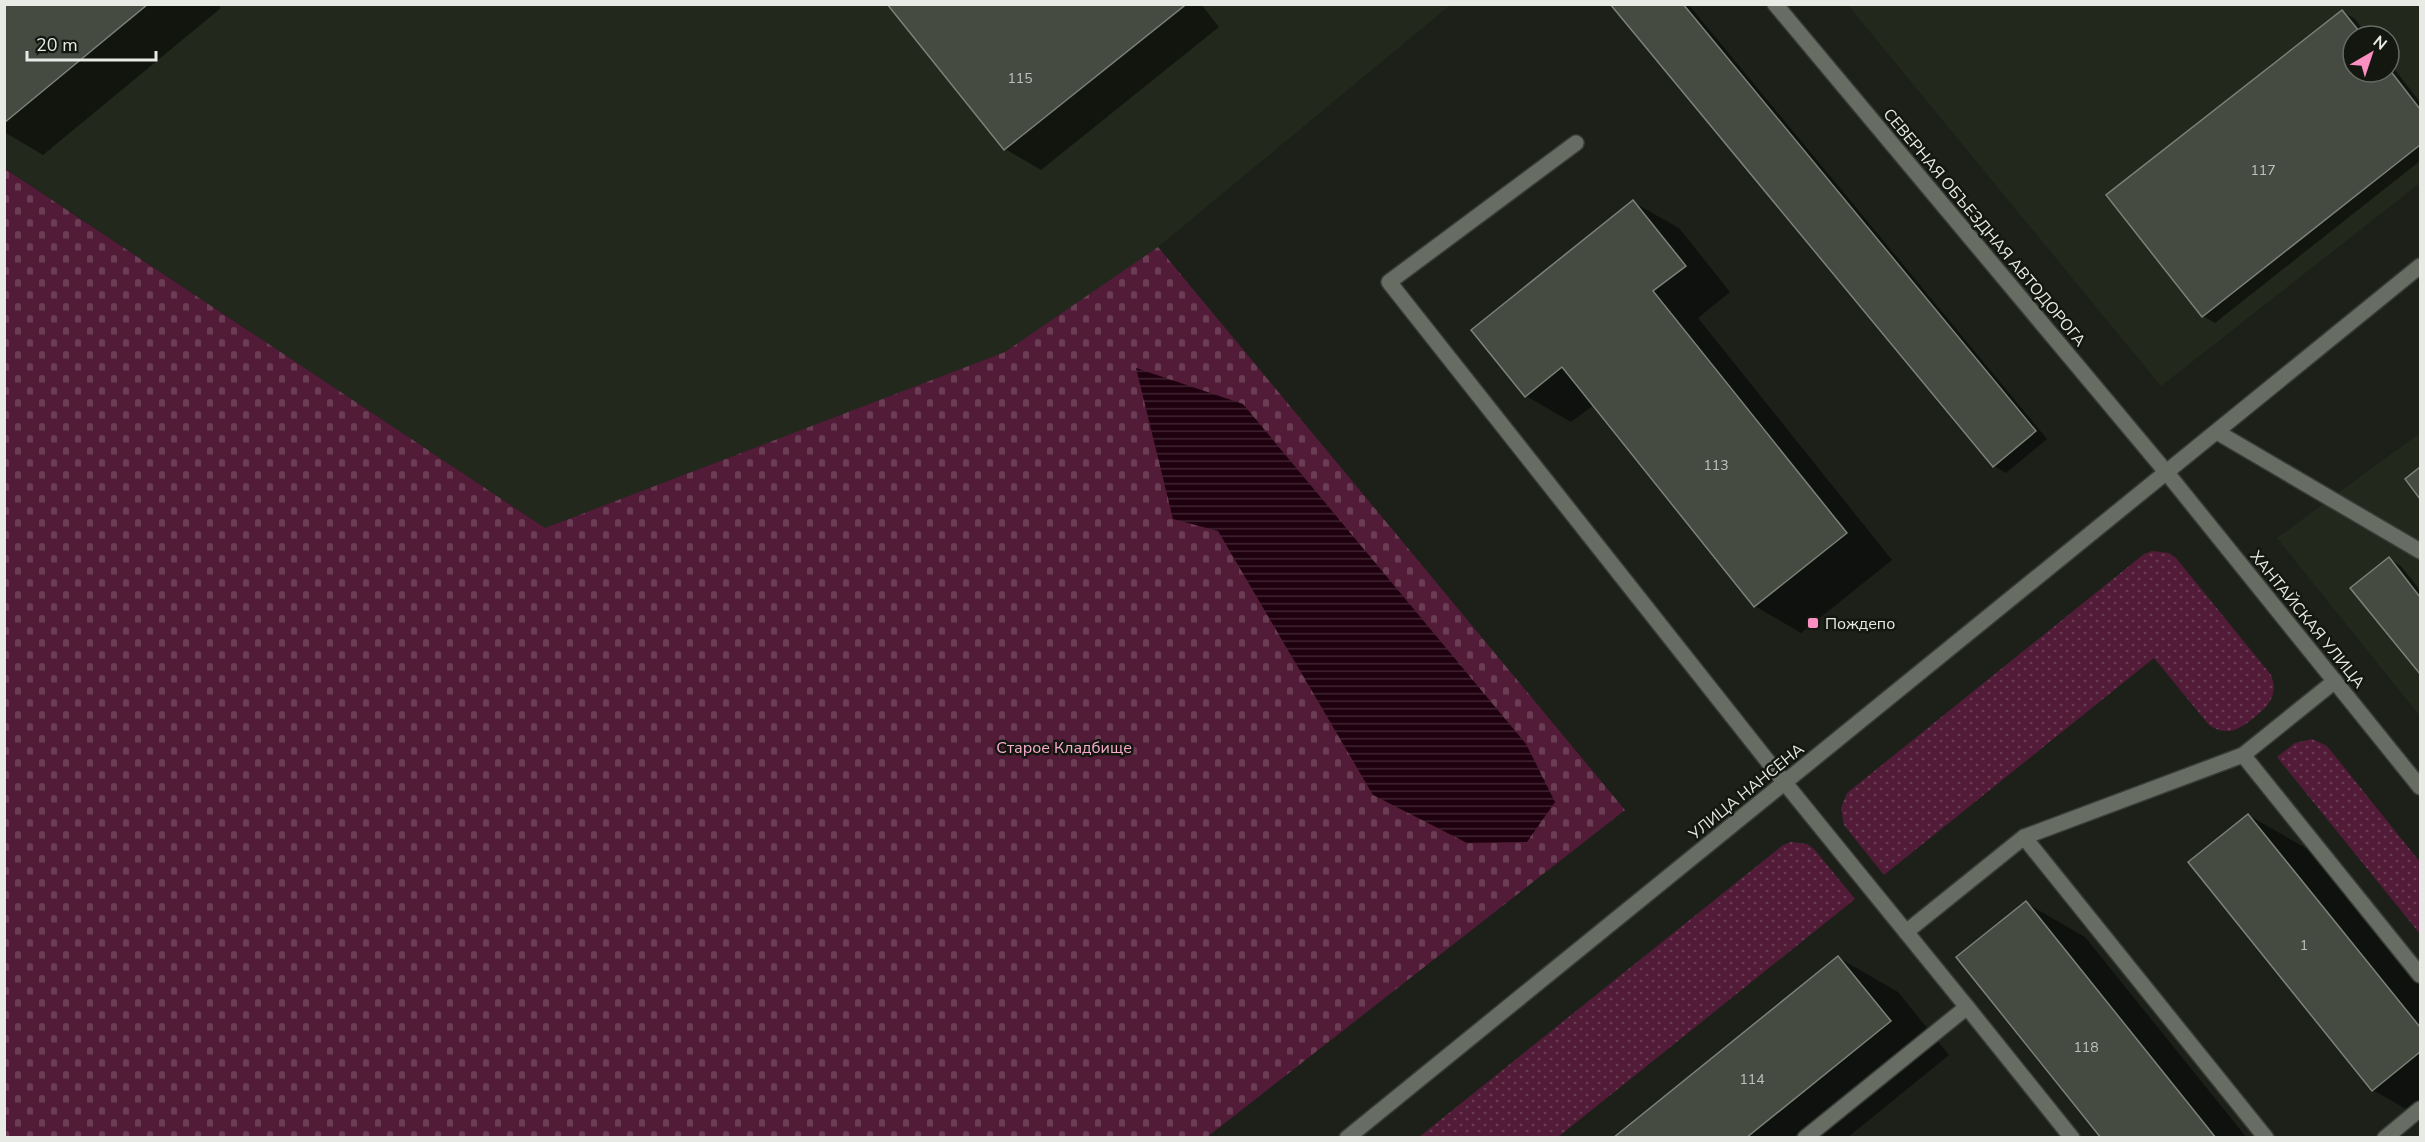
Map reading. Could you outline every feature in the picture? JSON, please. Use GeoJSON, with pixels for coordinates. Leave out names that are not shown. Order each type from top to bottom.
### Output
{"type":"FeatureCollection","features":[{"type":"Feature","properties":{"kind":"street","name":"СЕВЕРНАЯ ОБЪЕЗДНАЯ АВТОДОРОГА"},"geometry":{"type":"LineString","coordinates":[[1775,4],[2167,473]]}},
{"type":"Feature","properties":{"kind":"street"},"geometry":{"type":"LineString","coordinates":[[1576,143],[1389,282],[1785,783],[2072,1137]]}},
{"type":"Feature","properties":{"kind":"street","name":"УЛИЦА НАНСЕНА"},"geometry":{"type":"LineString","coordinates":[[1347,1137],[2421,266]]}},
{"type":"Feature","properties":{"kind":"street"},"geometry":{"type":"LineString","coordinates":[[2217,432],[2421,551]]}},
{"type":"Feature","properties":{"kind":"street","name":"ХАНТАЙСКАЯ УЛИЦА"},"geometry":{"type":"LineString","coordinates":[[2167,473],[2421,787]]}},
{"type":"Feature","properties":{"kind":"street"},"geometry":{"type":"LineString","coordinates":[[1906,932],[2024,837],[2244,755],[2335,681]]}},
{"type":"Feature","properties":{"kind":"street"},"geometry":{"type":"LineString","coordinates":[[2244,755],[2421,975]]}},
{"type":"Feature","properties":{"kind":"street"},"geometry":{"type":"LineString","coordinates":[[2024,837],[2266,1137]]}},
{"type":"Feature","properties":{"kind":"street"},"geometry":{"type":"LineString","coordinates":[[1805,1137],[1967,1007]]}},
{"type":"Feature","properties":{"kind":"street"},"geometry":{"type":"LineString","coordinates":[[2385,1137],[2421,1109]]}},
{"type":"Feature","properties":{"kind":"shaded area"},"geometry":{"type":"Polygon","coordinates":[[[4,5],[1450,5],[1158,247],[1005,352],[545,528],[5,168],[4,5]]]}},
{"type":"Feature","properties":{"kind":"shaded area"},"geometry":{"type":"Polygon","coordinates":[[[1848,5],[2420,5],[2420,183],[2161,386],[1848,5]]]}},
{"type":"Feature","properties":{"kind":"shaded area"},"geometry":{"type":"Polygon","coordinates":[[[1136,368],[1243,404],[1526,744],[1555,802],[1527,842],[1467,843],[1373,795],[1218,531],[1173,519],[1136,368]]]}},
{"type":"Feature","properties":{"kind":"shaded area"},"geometry":{"type":"Polygon","coordinates":[[[2420,433],[2420,716],[2277,538],[2420,433]]]}},
{"type":"Feature","properties":{"kind":"green space","name":"Старое Кладбище"},"geometry":{"type":"Polygon","coordinates":[[[4,168],[545,528],[1005,352],[1158,247],[1625,810],[1207,1137],[5,1137],[4,168]]]}},
{"type":"Feature","properties":{"kind":"green space"},"geometry":{"type":"Polygon","coordinates":[[[2152,551],[2169,553],[2176,558],[2271,675],[2274,689],[2267,705],[2258,715],[2237,729],[2226,731],[2215,728],[2209,725],[2154,658],[1884,875],[1844,825],[1841,808],[1847,793],[2144,554],[2152,551]]]}},
{"type":"Feature","properties":{"kind":"green space"},"geometry":{"type":"Polygon","coordinates":[[[2312,739],[2327,746],[2420,862],[2420,934],[2277,757],[2295,743],[2312,739]]]}},
{"type":"Feature","properties":{"kind":"green space"},"geometry":{"type":"Polygon","coordinates":[[[1791,842],[1807,844],[1814,849],[1855,899],[1558,1137],[1419,1137],[1783,845],[1791,842]]]}},
{"type":"Feature","properties":{"kind":"building"},"geometry":{"type":"Polygon","coordinates":[[[4,4],[148,4],[4,123],[4,4]]]}},
{"type":"Feature","properties":{"kind":"building"},"geometry":{"type":"Polygon","coordinates":[[[887,4],[1183,4],[1184,6],[1004,150],[887,4]]]}},
{"type":"Feature","properties":{"kind":"building"},"geometry":{"type":"Polygon","coordinates":[[[1610,4],[1683,4],[2036,431],[1993,467],[1610,4]]]}},
{"type":"Feature","properties":{"kind":"building"},"geometry":{"type":"Polygon","coordinates":[[[2342,10],[2353,24],[2341,24],[2341,84],[2401,84],[2420,109],[2420,145],[2202,317],[2106,195],[2342,10]]]}},
{"type":"Feature","properties":{"kind":"building"},"geometry":{"type":"Polygon","coordinates":[[[1633,200],[1686,266],[1653,291],[1847,533],[1754,607],[1562,367],[1525,397],[1471,330],[1633,200]]]}},
{"type":"Feature","properties":{"kind":"building"},"geometry":{"type":"Polygon","coordinates":[[[2420,467],[2420,499],[2405,479],[2420,467]]]}},
{"type":"Feature","properties":{"kind":"building"},"geometry":{"type":"Polygon","coordinates":[[[2389,557],[2420,597],[2420,674],[2350,588],[2389,557]]]}},
{"type":"Feature","properties":{"kind":"building"},"geometry":{"type":"Polygon","coordinates":[[[2248,814],[2420,1027],[2420,1052],[2372,1091],[2188,862],[2248,814]]]}},
{"type":"Feature","properties":{"kind":"building"},"geometry":{"type":"Polygon","coordinates":[[[2026,901],[2216,1138],[2101,1138],[1956,957],[2026,901]]]}},
{"type":"Feature","properties":{"kind":"building"},"geometry":{"type":"Polygon","coordinates":[[[1838,956],[1891,1021],[1746,1138],[1613,1138],[1838,956]]]}},
{"type":"Feature","properties":{"kind":"place","name":"Пождепо"},"geometry":{"type":"Point","coordinates":[1813,623]}}]}
